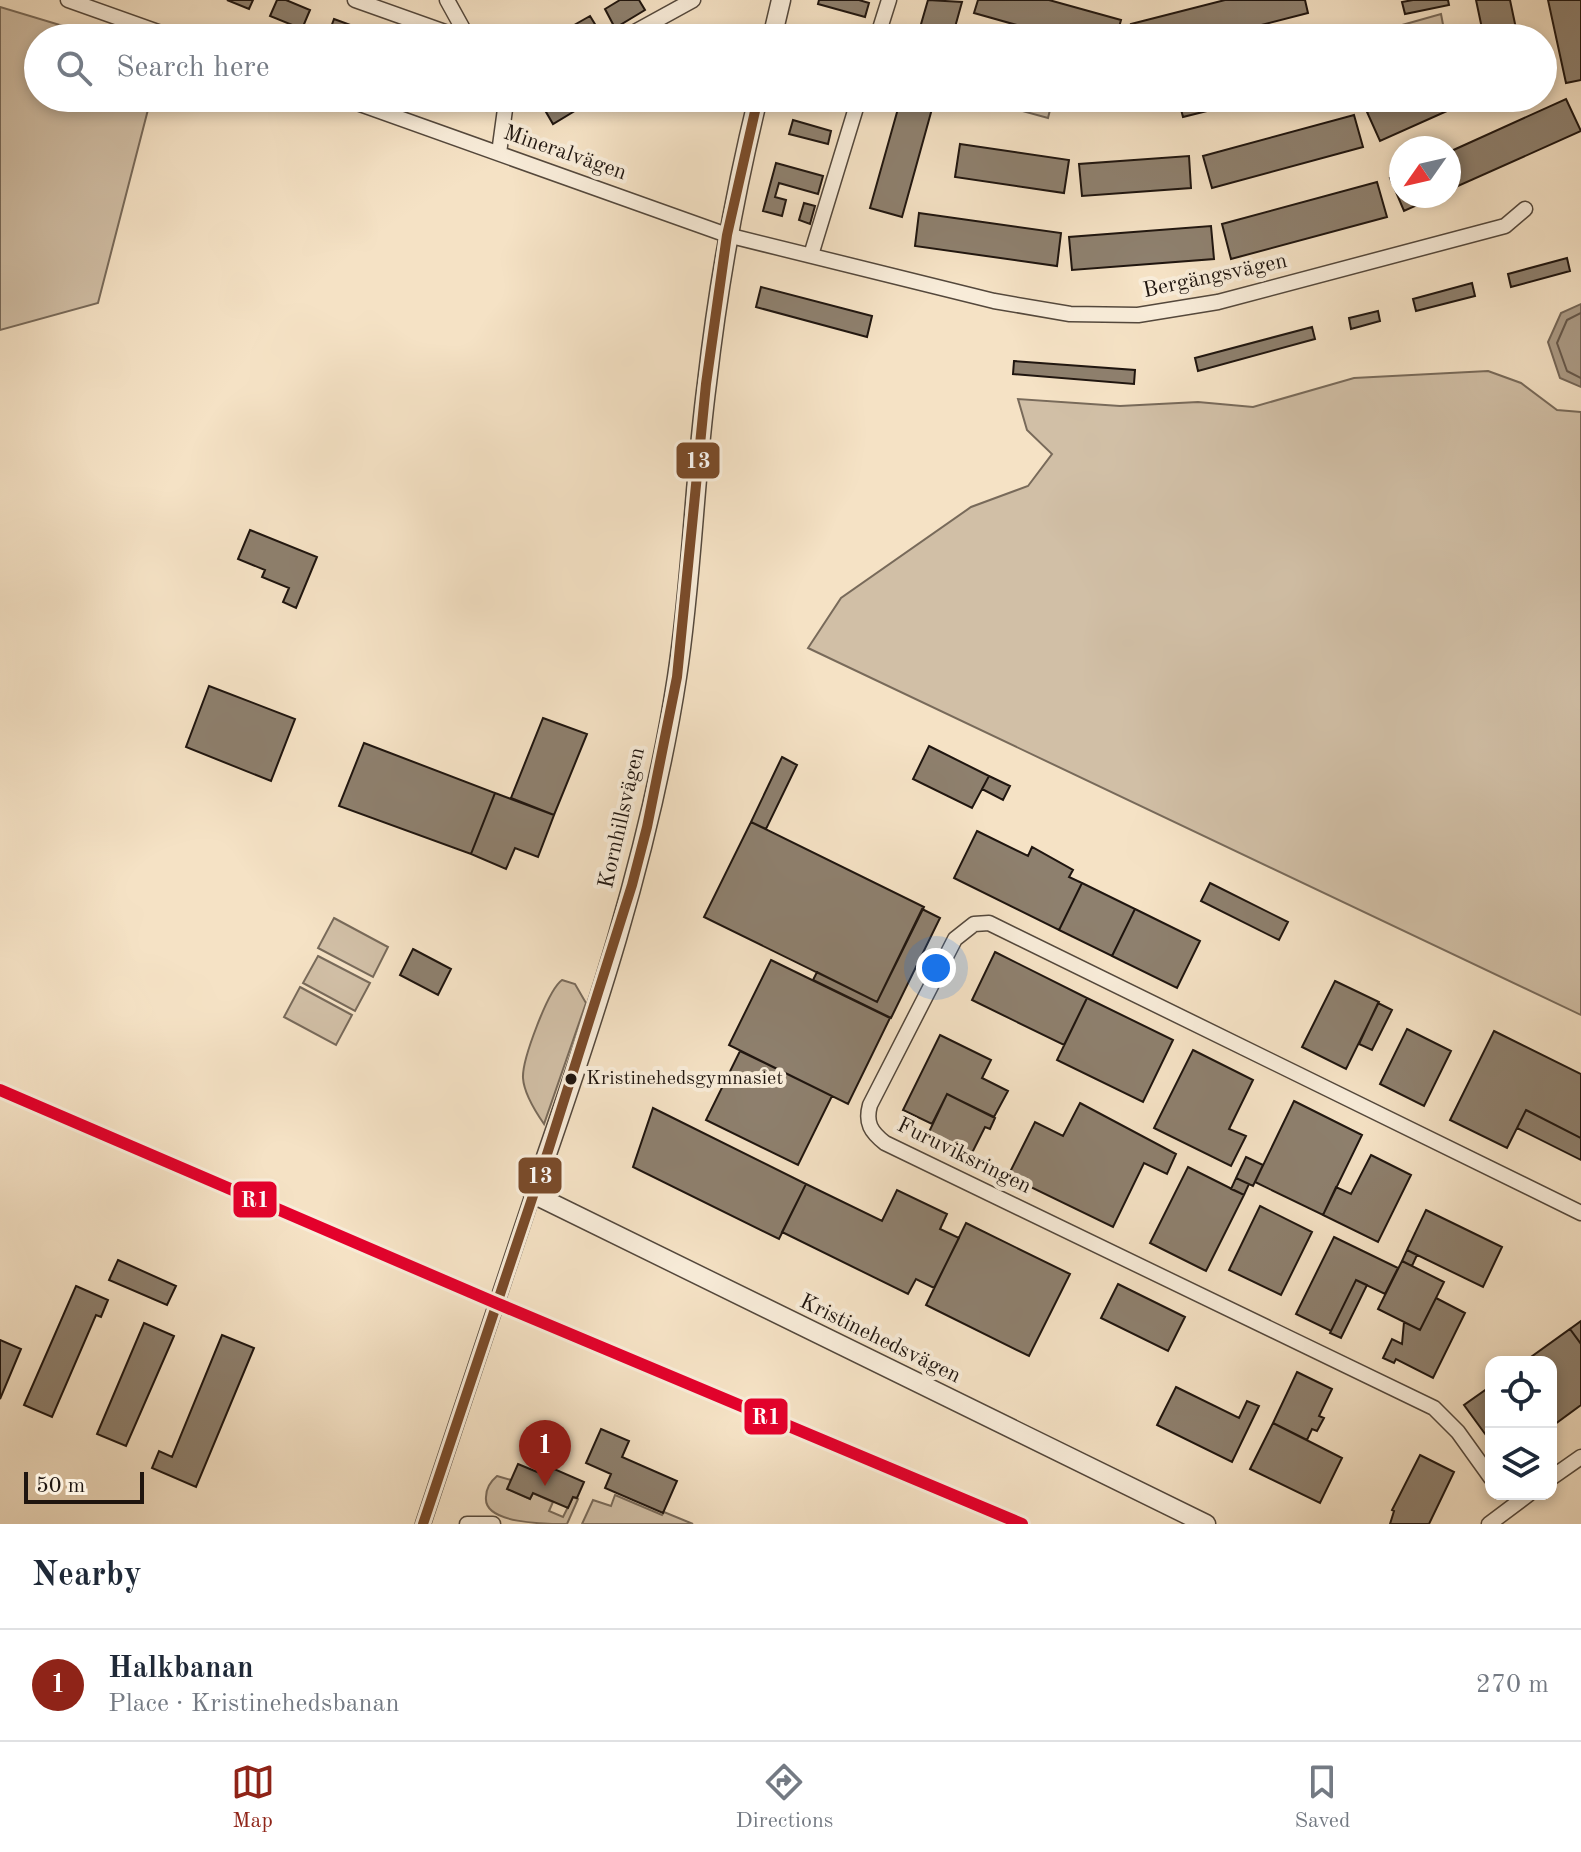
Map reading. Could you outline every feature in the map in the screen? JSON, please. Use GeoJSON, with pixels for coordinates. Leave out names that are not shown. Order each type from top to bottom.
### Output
{"type":"FeatureCollection","features":[{"type":"Feature","properties":{"kind":"street"},"geometry":{"type":"LineString","coordinates":[[68,0],[136,24]]}},
{"type":"Feature","properties":{"kind":"street"},"geometry":{"type":"LineString","coordinates":[[355,0],[423,24]]}},
{"type":"Feature","properties":{"kind":"street"},"geometry":{"type":"LineString","coordinates":[[447,0],[460,24]]}},
{"type":"Feature","properties":{"kind":"street"},"geometry":{"type":"LineString","coordinates":[[649,24],[693,0]]}},
{"type":"Feature","properties":{"kind":"street"},"geometry":{"type":"LineString","coordinates":[[775,24],[781,0]]}},
{"type":"Feature","properties":{"kind":"street"},"geometry":{"type":"LineString","coordinates":[[881,24],[889,0]]}},
{"type":"Feature","properties":{"kind":"street","name":"Mineralvägen"},"geometry":{"type":"LineString","coordinates":[[383,112],[727,235]]}},
{"type":"Feature","properties":{"kind":"street"},"geometry":{"type":"LineString","coordinates":[[499,153],[506,112]]}},
{"type":"Feature","properties":{"kind":"street","name":"Kornhillsvägen"},"geometry":{"type":"LineString","coordinates":[[423,1524],[533,1194],[632,885],[647,827],[677,677],[706,384],[727,235],[755,112]]}},
{"type":"Feature","properties":{"kind":"street"},"geometry":{"type":"LineString","coordinates":[[811,255],[855,112]]}},
{"type":"Feature","properties":{"kind":"street","name":"Bergängsvägen"},"geometry":{"type":"LineString","coordinates":[[727,235],[994,301],[1070,314],[1138,315],[1218,302],[1505,226],[1525,209]]}},
{"type":"Feature","properties":{"kind":"street","name":"Furuviksringen"},"geometry":{"type":"LineString","coordinates":[[1485,1470],[1458,1432],[1434,1408],[885,1143],[869,1128],[870,1105],[955,939],[974,924],[989,923],[1581,1213]]}},
{"type":"Feature","properties":{"kind":"street","name":"Kristinehedsvägen"},"geometry":{"type":"LineString","coordinates":[[533,1194],[1206,1524]]}},
{"type":"Feature","properties":{"kind":"street"},"geometry":{"type":"LineString","coordinates":[[1557,1474],[1581,1457]]}},
{"type":"Feature","properties":{"kind":"street"},"geometry":{"type":"LineString","coordinates":[[1507,1500],[1512,1507]]}},
{"type":"Feature","properties":{"kind":"street"},"geometry":{"type":"LineString","coordinates":[[1489,1524],[1521,1500]]}},
{"type":"Feature","properties":{"kind":"street"},"geometry":{"type":"LineString","coordinates":[[467,1524],[493,1524]]}},
{"type":"Feature","properties":{"kind":"shaded area"},"geometry":{"type":"Polygon","coordinates":[[[0,7],[56,24],[24,24],[24,112],[147,112],[98,303],[0,330],[0,7]]]}},
{"type":"Feature","properties":{"kind":"shaded area"},"geometry":{"type":"Polygon","coordinates":[[[1441,14],[1443,24],[1406,24],[1441,14]]]}},
{"type":"Feature","properties":{"kind":"shaded area"},"geometry":{"type":"Polygon","coordinates":[[[1026,112],[1050,112],[1048,118],[1026,112]]]}},
{"type":"Feature","properties":{"kind":"shaded area"},"geometry":{"type":"Polygon","coordinates":[[[1488,371],[1521,383],[1557,410],[1581,412],[1581,1015],[808,648],[841,598],[971,507],[1028,486],[1052,454],[1027,430],[1018,399],[1120,406],[1198,402],[1253,407],[1354,378],[1488,371]]]}},
{"type":"Feature","properties":{"kind":"shaded area"},"geometry":{"type":"Polygon","coordinates":[[[334,918],[388,947],[373,977],[318,948],[334,918]]]}},
{"type":"Feature","properties":{"kind":"shaded area"},"geometry":{"type":"Polygon","coordinates":[[[318,956],[370,983],[355,1011],[303,983],[318,956]]]}},
{"type":"Feature","properties":{"kind":"shaded area"},"geometry":{"type":"Polygon","coordinates":[[[562,980],[575,984],[586,1003],[544,1124],[525,1090],[524,1069],[543,1011],[562,980]]]}},
{"type":"Feature","properties":{"kind":"shaded area"},"geometry":{"type":"Polygon","coordinates":[[[300,987],[352,1015],[336,1045],[284,1017],[300,987]]]}},
{"type":"Feature","properties":{"kind":"shaded area"},"geometry":{"type":"Polygon","coordinates":[[[497,1476],[511,1480],[508,1489],[530,1499],[533,1493],[553,1502],[549,1511],[563,1517],[573,1497],[578,1499],[567,1524],[518,1521],[494,1513],[486,1497],[489,1485],[497,1476]]]}},
{"type":"Feature","properties":{"kind":"shaded area"},"geometry":{"type":"Polygon","coordinates":[[[615,1495],[693,1524],[582,1524],[593,1500],[611,1506],[615,1495]]]}},
{"type":"Feature","properties":{"kind":"water"},"geometry":{"type":"Polygon","coordinates":[[[1581,304],[1581,387],[1560,378],[1548,342],[1561,313],[1581,304]]]}},
{"type":"Feature","properties":{"kind":"building"},"geometry":{"type":"Polygon","coordinates":[[[227,0],[253,0],[249,9],[227,0]]]}},
{"type":"Feature","properties":{"kind":"building"},"geometry":{"type":"Polygon","coordinates":[[[277,0],[286,0],[310,10],[304,24],[290,24],[270,16],[277,0]]]}},
{"type":"Feature","properties":{"kind":"building"},"geometry":{"type":"Polygon","coordinates":[[[620,0],[639,0],[645,10],[622,24],[613,24],[605,9],[620,0]]]}},
{"type":"Feature","properties":{"kind":"building"},"geometry":{"type":"Polygon","coordinates":[[[819,0],[869,3],[865,17],[818,4],[819,0]]]}},
{"type":"Feature","properties":{"kind":"building"},"geometry":{"type":"Polygon","coordinates":[[[928,0],[962,2],[956,24],[921,24],[928,0]]]}},
{"type":"Feature","properties":{"kind":"building"},"geometry":{"type":"Polygon","coordinates":[[[978,0],[1049,0],[1121,20],[1120,24],[1013,24],[974,13],[978,0]]]}},
{"type":"Feature","properties":{"kind":"building"},"geometry":{"type":"Polygon","coordinates":[[[1225,0],[1305,0],[1308,13],[1265,24],[1131,24],[1225,0]]]}},
{"type":"Feature","properties":{"kind":"building"},"geometry":{"type":"Polygon","coordinates":[[[1448,0],[1449,5],[1405,14],[1402,2],[1448,0]]]}},
{"type":"Feature","properties":{"kind":"building"},"geometry":{"type":"Polygon","coordinates":[[[1476,0],[1510,0],[1515,24],[1481,24],[1476,0]]]}},
{"type":"Feature","properties":{"kind":"building"},"geometry":{"type":"Polygon","coordinates":[[[1548,0],[1581,0],[1581,80],[1566,83],[1557,42],[1557,24],[1553,24],[1548,0]]]}},
{"type":"Feature","properties":{"kind":"building"},"geometry":{"type":"Polygon","coordinates":[[[590,16],[595,24],[576,24],[590,16]]]}},
{"type":"Feature","properties":{"kind":"building"},"geometry":{"type":"Polygon","coordinates":[[[1566,99],[1581,131],[1461,185],[1461,147],[1537,112],[1557,112],[1557,103],[1566,99]]]}},
{"type":"Feature","properties":{"kind":"building"},"geometry":{"type":"Polygon","coordinates":[[[546,112],[573,112],[553,124],[546,112]]]}},
{"type":"Feature","properties":{"kind":"building"},"geometry":{"type":"Polygon","coordinates":[[[897,112],[931,112],[902,217],[870,208],[897,112]]]}},
{"type":"Feature","properties":{"kind":"building"},"geometry":{"type":"Polygon","coordinates":[[[1182,112],[1203,112],[1183,117],[1182,112]]]}},
{"type":"Feature","properties":{"kind":"building"},"geometry":{"type":"Polygon","coordinates":[[[1367,112],[1445,112],[1389,136],[1380,141],[1367,112]]]}},
{"type":"Feature","properties":{"kind":"building"},"geometry":{"type":"Polygon","coordinates":[[[1354,115],[1363,147],[1212,188],[1203,156],[1354,115]]]}},
{"type":"Feature","properties":{"kind":"building"},"geometry":{"type":"Polygon","coordinates":[[[793,120],[831,131],[828,144],[789,134],[793,120]]]}},
{"type":"Feature","properties":{"kind":"building"},"geometry":{"type":"Polygon","coordinates":[[[960,144],[1069,160],[1064,193],[955,177],[960,144]]]}},
{"type":"Feature","properties":{"kind":"building"},"geometry":{"type":"Polygon","coordinates":[[[1189,156],[1191,188],[1082,196],[1079,164],[1189,156]]]}},
{"type":"Feature","properties":{"kind":"building"},"geometry":{"type":"Polygon","coordinates":[[[776,163],[823,176],[818,194],[779,183],[775,197],[786,200],[782,216],[763,211],[776,163]]]}},
{"type":"Feature","properties":{"kind":"building"},"geometry":{"type":"Polygon","coordinates":[[[1377,182],[1387,217],[1231,259],[1222,224],[1377,182]]]}},
{"type":"Feature","properties":{"kind":"building"},"geometry":{"type":"Polygon","coordinates":[[[804,203],[815,206],[810,224],[799,220],[804,203]]]}},
{"type":"Feature","properties":{"kind":"building"},"geometry":{"type":"Polygon","coordinates":[[[919,213],[1061,233],[1057,266],[915,246],[919,213]]]}},
{"type":"Feature","properties":{"kind":"building"},"geometry":{"type":"Polygon","coordinates":[[[1211,226],[1214,259],[1072,270],[1069,237],[1211,226]]]}},
{"type":"Feature","properties":{"kind":"building"},"geometry":{"type":"Polygon","coordinates":[[[1567,258],[1570,271],[1511,287],[1508,274],[1567,258]]]}},
{"type":"Feature","properties":{"kind":"building"},"geometry":{"type":"Polygon","coordinates":[[[1472,283],[1475,296],[1416,311],[1413,299],[1472,283]]]}},
{"type":"Feature","properties":{"kind":"building"},"geometry":{"type":"Polygon","coordinates":[[[761,287],[872,316],[867,337],[756,307],[761,287]]]}},
{"type":"Feature","properties":{"kind":"building"},"geometry":{"type":"Polygon","coordinates":[[[1378,311],[1380,321],[1351,329],[1349,318],[1378,311]]]}},
{"type":"Feature","properties":{"kind":"building"},"geometry":{"type":"Polygon","coordinates":[[[1312,327],[1315,339],[1198,371],[1195,358],[1312,327]]]}},
{"type":"Feature","properties":{"kind":"building"},"geometry":{"type":"Polygon","coordinates":[[[1014,361],[1135,370],[1134,384],[1013,374],[1014,361]]]}},
{"type":"Feature","properties":{"kind":"building"},"geometry":{"type":"Polygon","coordinates":[[[250,530],[317,557],[296,608],[283,602],[289,588],[262,577],[265,570],[238,559],[250,530]]]}},
{"type":"Feature","properties":{"kind":"building"},"geometry":{"type":"Polygon","coordinates":[[[209,686],[295,719],[271,781],[186,747],[209,686]]]}},
{"type":"Feature","properties":{"kind":"building"},"geometry":{"type":"Polygon","coordinates":[[[543,718],[587,734],[554,815],[511,798],[543,718]]]}},
{"type":"Feature","properties":{"kind":"building"},"geometry":{"type":"Polygon","coordinates":[[[364,743],[495,793],[471,854],[339,806],[364,743]]]}},
{"type":"Feature","properties":{"kind":"building"},"geometry":{"type":"Polygon","coordinates":[[[929,746],[989,776],[972,808],[913,779],[929,746]]]}},
{"type":"Feature","properties":{"kind":"building"},"geometry":{"type":"Polygon","coordinates":[[[782,757],[797,765],[766,829],[751,822],[782,757]]]}},
{"type":"Feature","properties":{"kind":"building"},"geometry":{"type":"Polygon","coordinates":[[[989,776],[1010,786],[1003,800],[982,789],[989,776]]]}},
{"type":"Feature","properties":{"kind":"building"},"geometry":{"type":"Polygon","coordinates":[[[495,793],[554,815],[538,857],[515,848],[506,869],[471,854],[495,793]]]}},
{"type":"Feature","properties":{"kind":"building"},"geometry":{"type":"Polygon","coordinates":[[[751,822],[924,907],[877,1002],[704,917],[751,822]]]}},
{"type":"Feature","properties":{"kind":"building"},"geometry":{"type":"Polygon","coordinates":[[[977,831],[1028,856],[1032,847],[1073,870],[1069,877],[1082,883],[1059,930],[954,878],[977,831]]]}},
{"type":"Feature","properties":{"kind":"building"},"geometry":{"type":"Polygon","coordinates":[[[1082,883],[1135,909],[1112,956],[1059,930],[1082,883]]]}},
{"type":"Feature","properties":{"kind":"building"},"geometry":{"type":"Polygon","coordinates":[[[1210,883],[1288,922],[1279,940],[1201,901],[1210,883]]]}},
{"type":"Feature","properties":{"kind":"building"},"geometry":{"type":"Polygon","coordinates":[[[922,909],[940,918],[891,1018],[813,980],[817,972],[877,1002],[922,909]]]}},
{"type":"Feature","properties":{"kind":"building"},"geometry":{"type":"Polygon","coordinates":[[[1135,909],[1200,941],[1177,988],[1112,956],[1135,909]]]}},
{"type":"Feature","properties":{"kind":"building"},"geometry":{"type":"Polygon","coordinates":[[[413,949],[451,969],[438,995],[400,975],[413,949]]]}},
{"type":"Feature","properties":{"kind":"building"},"geometry":{"type":"Polygon","coordinates":[[[995,952],[1087,998],[1064,1045],[972,1000],[995,952]]]}},
{"type":"Feature","properties":{"kind":"building"},"geometry":{"type":"Polygon","coordinates":[[[771,960],[890,1018],[848,1104],[729,1045],[771,960]]]}},
{"type":"Feature","properties":{"kind":"building"},"geometry":{"type":"Polygon","coordinates":[[[1335,981],[1379,1002],[1346,1069],[1302,1047],[1335,981]]]}},
{"type":"Feature","properties":{"kind":"building"},"geometry":{"type":"Polygon","coordinates":[[[1087,998],[1173,1040],[1143,1102],[1057,1060],[1087,998]]]}},
{"type":"Feature","properties":{"kind":"building"},"geometry":{"type":"Polygon","coordinates":[[[1378,1003],[1392,1010],[1372,1050],[1359,1044],[1378,1003]]]}},
{"type":"Feature","properties":{"kind":"building"},"geometry":{"type":"Polygon","coordinates":[[[1407,1029],[1451,1051],[1424,1106],[1380,1084],[1407,1029]]]}},
{"type":"Feature","properties":{"kind":"building"},"geometry":{"type":"Polygon","coordinates":[[[1494,1031],[1581,1074],[1581,1138],[1526,1110],[1507,1148],[1450,1120],[1494,1031]]]}},
{"type":"Feature","properties":{"kind":"building"},"geometry":{"type":"Polygon","coordinates":[[[940,1035],[991,1060],[982,1078],[1008,1091],[994,1117],[947,1094],[932,1124],[903,1110],[940,1035]]]}},
{"type":"Feature","properties":{"kind":"building"},"geometry":{"type":"Polygon","coordinates":[[[1193,1050],[1253,1080],[1229,1129],[1246,1136],[1231,1166],[1154,1128],[1193,1050]]]}},
{"type":"Feature","properties":{"kind":"building"},"geometry":{"type":"Polygon","coordinates":[[[740,1051],[832,1096],[798,1165],[706,1120],[740,1051]]]}},
{"type":"Feature","properties":{"kind":"building"},"geometry":{"type":"Polygon","coordinates":[[[947,1094],[995,1118],[990,1129],[985,1127],[971,1155],[928,1134],[947,1094]]]}},
{"type":"Feature","properties":{"kind":"building"},"geometry":{"type":"Polygon","coordinates":[[[1294,1101],[1362,1135],[1323,1215],[1255,1182],[1294,1101]]]}},
{"type":"Feature","properties":{"kind":"building"},"geometry":{"type":"Polygon","coordinates":[[[1080,1103],[1176,1154],[1167,1174],[1144,1163],[1113,1227],[1008,1176],[1035,1122],[1063,1136],[1080,1103]]]}},
{"type":"Feature","properties":{"kind":"building"},"geometry":{"type":"Polygon","coordinates":[[[653,1108],[806,1184],[779,1239],[633,1167],[653,1108]]]}},
{"type":"Feature","properties":{"kind":"building"},"geometry":{"type":"Polygon","coordinates":[[[1526,1110],[1581,1138],[1581,1160],[1517,1128],[1526,1110]]]}},
{"type":"Feature","properties":{"kind":"building"},"geometry":{"type":"Polygon","coordinates":[[[1371,1155],[1411,1175],[1378,1242],[1323,1215],[1336,1187],[1351,1194],[1371,1155]]]}},
{"type":"Feature","properties":{"kind":"building"},"geometry":{"type":"Polygon","coordinates":[[[1246,1157],[1263,1165],[1253,1186],[1236,1178],[1246,1157]]]}},
{"type":"Feature","properties":{"kind":"building"},"geometry":{"type":"Polygon","coordinates":[[[1188,1167],[1244,1195],[1206,1271],[1150,1243],[1188,1167]]]}},
{"type":"Feature","properties":{"kind":"building"},"geometry":{"type":"Polygon","coordinates":[[[1236,1178],[1249,1184],[1244,1195],[1231,1189],[1236,1178]]]}},
{"type":"Feature","properties":{"kind":"building"},"geometry":{"type":"Polygon","coordinates":[[[806,1184],[882,1221],[897,1190],[947,1214],[940,1229],[959,1238],[934,1288],[916,1279],[908,1294],[782,1232],[806,1184]]]}},
{"type":"Feature","properties":{"kind":"building"},"geometry":{"type":"Polygon","coordinates":[[[1260,1206],[1312,1232],[1281,1295],[1229,1270],[1260,1206]]]}},
{"type":"Feature","properties":{"kind":"building"},"geometry":{"type":"Polygon","coordinates":[[[1426,1210],[1502,1247],[1483,1287],[1407,1250],[1426,1210]]]}},
{"type":"Feature","properties":{"kind":"building"},"geometry":{"type":"Polygon","coordinates":[[[966,1223],[1070,1274],[1029,1356],[926,1305],[966,1223]]]}},
{"type":"Feature","properties":{"kind":"building"},"geometry":{"type":"Polygon","coordinates":[[[1334,1237],[1398,1268],[1385,1294],[1356,1280],[1331,1331],[1296,1314],[1334,1237]]]}},
{"type":"Feature","properties":{"kind":"building"},"geometry":{"type":"Polygon","coordinates":[[[1407,1250],[1417,1255],[1412,1266],[1402,1261],[1407,1250]]]}},
{"type":"Feature","properties":{"kind":"building"},"geometry":{"type":"Polygon","coordinates":[[[118,1260],[176,1286],[167,1305],[109,1280],[118,1260]]]}},
{"type":"Feature","properties":{"kind":"building"},"geometry":{"type":"Polygon","coordinates":[[[1402,1261],[1444,1282],[1420,1330],[1378,1309],[1402,1261]]]}},
{"type":"Feature","properties":{"kind":"building"},"geometry":{"type":"Polygon","coordinates":[[[1356,1280],[1367,1285],[1341,1338],[1330,1333],[1356,1280]]]}},
{"type":"Feature","properties":{"kind":"building"},"geometry":{"type":"Polygon","coordinates":[[[1118,1284],[1185,1317],[1168,1351],[1101,1318],[1118,1284]]]}},
{"type":"Feature","properties":{"kind":"building"},"geometry":{"type":"Polygon","coordinates":[[[76,1286],[108,1300],[101,1317],[96,1315],[52,1417],[24,1405],[76,1286]]]}},
{"type":"Feature","properties":{"kind":"building"},"geometry":{"type":"Polygon","coordinates":[[[1436,1298],[1465,1313],[1433,1378],[1396,1359],[1394,1363],[1383,1358],[1392,1339],[1402,1344],[1404,1322],[1420,1330],[1436,1298]]]}},
{"type":"Feature","properties":{"kind":"building"},"geometry":{"type":"Polygon","coordinates":[[[1581,1321],[1581,1344],[1570,1329],[1581,1321]]]}},
{"type":"Feature","properties":{"kind":"building"},"geometry":{"type":"Polygon","coordinates":[[[144,1323],[174,1336],[126,1446],[97,1434],[144,1323]]]}},
{"type":"Feature","properties":{"kind":"building"},"geometry":{"type":"Polygon","coordinates":[[[1570,1329],[1581,1344],[1581,1405],[1557,1423],[1557,1356],[1532,1356],[1570,1329]]]}},
{"type":"Feature","properties":{"kind":"building"},"geometry":{"type":"Polygon","coordinates":[[[222,1335],[254,1348],[196,1487],[152,1468],[159,1451],[172,1457],[222,1335]]]}},
{"type":"Feature","properties":{"kind":"building"},"geometry":{"type":"Polygon","coordinates":[[[0,1340],[21,1349],[0,1399],[0,1340]]]}},
{"type":"Feature","properties":{"kind":"building"},"geometry":{"type":"Polygon","coordinates":[[[1297,1372],[1332,1389],[1319,1416],[1324,1418],[1317,1431],[1312,1429],[1307,1440],[1273,1423],[1297,1372]]]}},
{"type":"Feature","properties":{"kind":"building"},"geometry":{"type":"Polygon","coordinates":[[[1176,1387],[1239,1418],[1247,1401],[1259,1406],[1232,1462],[1157,1425],[1176,1387]]]}},
{"type":"Feature","properties":{"kind":"building"},"geometry":{"type":"Polygon","coordinates":[[[1485,1390],[1485,1434],[1464,1405],[1485,1390]]]}},
{"type":"Feature","properties":{"kind":"building"},"geometry":{"type":"Polygon","coordinates":[[[1273,1423],[1342,1458],[1320,1503],[1250,1469],[1273,1423]]]}},
{"type":"Feature","properties":{"kind":"building"},"geometry":{"type":"Polygon","coordinates":[[[601,1429],[629,1441],[622,1457],[677,1481],[663,1513],[605,1488],[611,1474],[586,1463],[601,1429]]]}},
{"type":"Feature","properties":{"kind":"building"},"geometry":{"type":"Polygon","coordinates":[[[1420,1455],[1454,1472],[1429,1524],[1390,1524],[1392,1510],[1420,1455]]]}},
{"type":"Feature","properties":{"kind":"building"},"geometry":{"type":"Polygon","coordinates":[[[518,1464],[549,1477],[552,1468],[584,1482],[577,1498],[573,1497],[568,1508],[533,1493],[530,1499],[507,1489],[518,1464]]]}},
{"type":"Feature","properties":{"kind":"transit line","name":"13"},"geometry":{"type":"LineString","coordinates":[[423,1524],[548,1151],[632,885],[647,827],[677,677],[706,384],[727,235],[755,112]]}},
{"type":"Feature","properties":{"kind":"transit line","name":"R1"},"geometry":{"type":"LineString","coordinates":[[0,1090],[1022,1524]]}},
{"type":"Feature","properties":{"kind":"place","name":"Kristinehedsgymnasiet"},"geometry":{"type":"Point","coordinates":[571,1079]}},
{"type":"Feature","properties":{"kind":"place","name":"Halkbanan"},"geometry":{"type":"Point","coordinates":[545,1486]}}]}
